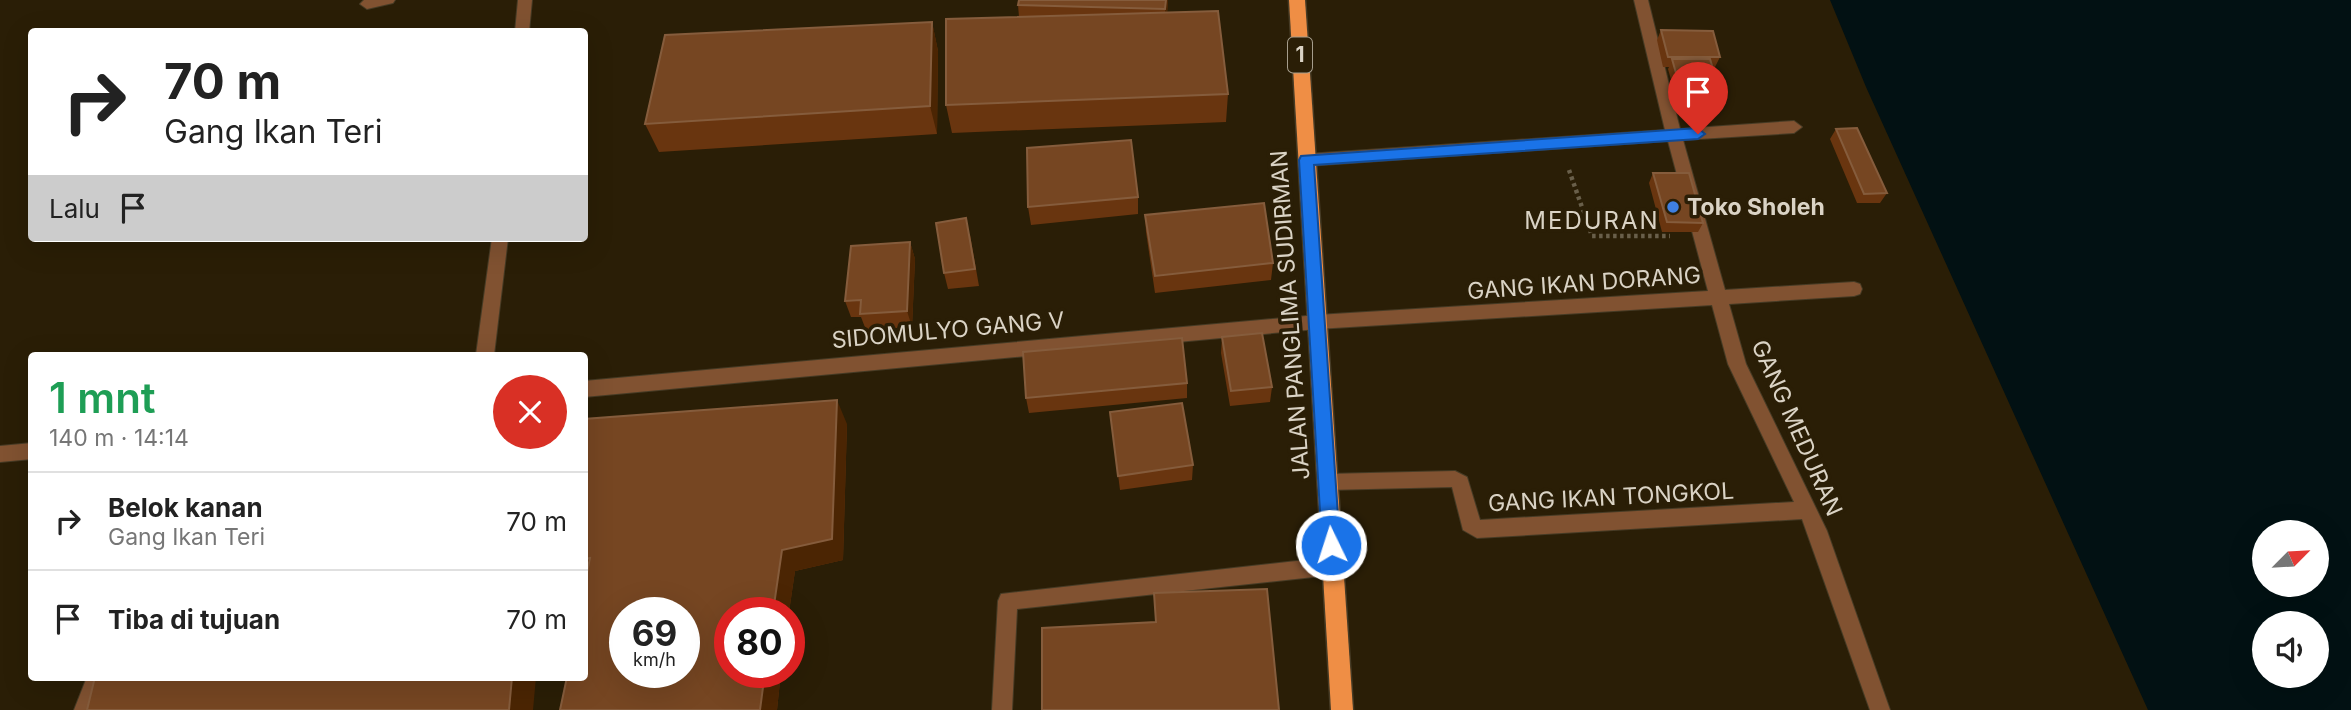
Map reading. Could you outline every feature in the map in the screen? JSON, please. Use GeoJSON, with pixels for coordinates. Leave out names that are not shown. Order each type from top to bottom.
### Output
{"type":"FeatureCollection","features":[{"type":"Feature","properties":{"kind":"highway","name":"JALAN PANGLIMA SUDIRMAN"},"geometry":{"type":"LineString","coordinates":[[1297,0],[1342,710]]}},
{"type":"Feature","properties":{"kind":"street"},"geometry":{"type":"LineString","coordinates":[[367,4],[388,0]]}},
{"type":"Feature","properties":{"kind":"street"},"geometry":{"type":"LineString","coordinates":[[522,28],[525,0]]}},
{"type":"Feature","properties":{"kind":"street","name":"GANG MEDURAN"},"geometry":{"type":"LineString","coordinates":[[1641,0],[1674,135],[1743,379],[1807,510],[1880,710]]}},
{"type":"Feature","properties":{"kind":"street"},"geometry":{"type":"LineString","coordinates":[[1307,160],[1794,127]]}},
{"type":"Feature","properties":{"kind":"street"},"geometry":{"type":"LineString","coordinates":[[485,352],[499,242]]}},
{"type":"Feature","properties":{"kind":"street","name":"GANG IKAN DORANG"},"geometry":{"type":"LineString","coordinates":[[1317,322],[1854,289]]}},
{"type":"Feature","properties":{"kind":"street","name":"SIDOMULYO GANG V"},"geometry":{"type":"LineString","coordinates":[[588,389],[1317,322]]}},
{"type":"Feature","properties":{"kind":"street"},"geometry":{"type":"LineString","coordinates":[[0,454],[28,451]]}},
{"type":"Feature","properties":{"kind":"street","name":"GANG IKAN TONGKOL"},"geometry":{"type":"LineString","coordinates":[[1327,482],[1455,479],[1460,483],[1470,524],[1477,529],[1807,510]]}},
{"type":"Feature","properties":{"kind":"street"},"geometry":{"type":"LineString","coordinates":[[1002,710],[1008,601],[1332,566]]}},
{"type":"Feature","properties":{"kind":"street"},"geometry":{"type":"LineString","coordinates":[[85,710],[96,681]]}},
{"type":"Feature","properties":{"kind":"path"},"geometry":{"type":"LineString","coordinates":[[1560,143],[1592,236],[1701,234]]}},
{"type":"Feature","properties":{"kind":"shaded area"},"geometry":{"type":"Polygon","coordinates":[[[1830,0],[2351,0],[2351,710],[2148,710],[1866,87],[1830,0]]]}},
{"type":"Feature","properties":{"kind":"building"},"geometry":{"type":"Polygon","coordinates":[[[1019,0],[1166,0],[1165,9],[1018,5],[1019,0]]]}},
{"type":"Feature","properties":{"kind":"building"},"geometry":{"type":"Polygon","coordinates":[[[1218,11],[1228,94],[946,105],[946,19],[1218,11]]]}},
{"type":"Feature","properties":{"kind":"building"},"geometry":{"type":"Polygon","coordinates":[[[932,22],[930,106],[645,124],[665,35],[932,22]]]}},
{"type":"Feature","properties":{"kind":"building"},"geometry":{"type":"Polygon","coordinates":[[[1661,30],[1713,31],[1720,57],[1668,57],[1661,30]]]}},
{"type":"Feature","properties":{"kind":"building"},"geometry":{"type":"Polygon","coordinates":[[[1672,59],[1710,59],[1721,95],[1682,94],[1672,59]]]}},
{"type":"Feature","properties":{"kind":"building"},"geometry":{"type":"Polygon","coordinates":[[[1857,128],[1887,193],[1864,194],[1836,129],[1857,128]]]}},
{"type":"Feature","properties":{"kind":"building"},"geometry":{"type":"Polygon","coordinates":[[[1131,140],[1138,197],[1028,207],[1027,148],[1131,140]]]}},
{"type":"Feature","properties":{"kind":"building","name":"Toko Sholeh"},"geometry":{"type":"Polygon","coordinates":[[[1653,173],[1689,173],[1703,223],[1667,222],[1653,173]]]}},
{"type":"Feature","properties":{"kind":"building"},"geometry":{"type":"Polygon","coordinates":[[[1264,203],[1273,263],[1155,276],[1145,215],[1264,203]]]}},
{"type":"Feature","properties":{"kind":"building"},"geometry":{"type":"Polygon","coordinates":[[[966,218],[975,269],[944,273],[936,223],[966,218]]]}},
{"type":"Feature","properties":{"kind":"building"},"geometry":{"type":"Polygon","coordinates":[[[910,242],[907,311],[860,314],[861,300],[845,301],[851,246],[910,242]]]}},
{"type":"Feature","properties":{"kind":"building"},"geometry":{"type":"Polygon","coordinates":[[[1262,333],[1272,387],[1231,391],[1222,337],[1262,333]]]}},
{"type":"Feature","properties":{"kind":"building"},"geometry":{"type":"Polygon","coordinates":[[[1182,338],[1187,383],[1026,398],[1023,352],[1182,338]]]}},
{"type":"Feature","properties":{"kind":"building"},"geometry":{"type":"Polygon","coordinates":[[[837,400],[832,539],[782,550],[775,597],[714,597],[714,688],[763,688],[760,710],[560,710],[566,681],[588,681],[588,419],[837,400]]]}},
{"type":"Feature","properties":{"kind":"building"},"geometry":{"type":"Polygon","coordinates":[[[1182,403],[1193,465],[1118,476],[1110,412],[1182,403]]]}},
{"type":"Feature","properties":{"kind":"building"},"geometry":{"type":"Polygon","coordinates":[[[1267,589],[1279,710],[1042,710],[1042,628],[1156,622],[1154,593],[1267,589]]]}},
{"type":"Feature","properties":{"kind":"building"},"geometry":{"type":"Polygon","coordinates":[[[94,681],[512,681],[509,710],[87,710],[94,681]]]}},
{"type":"Feature","properties":{"kind":"place","name":"Toko Sholeh"},"geometry":{"type":"Point","coordinates":[1673,207]}},
{"type":"Feature","properties":{"kind":"district","name":"MEDURAN"},"geometry":{"type":"Point","coordinates":[1592,221]}},
{"type":"Feature","properties":{"kind":"route"},"geometry":{"type":"LineString","coordinates":[[1331,545],[1307,160],[1698,134]]}}]}
